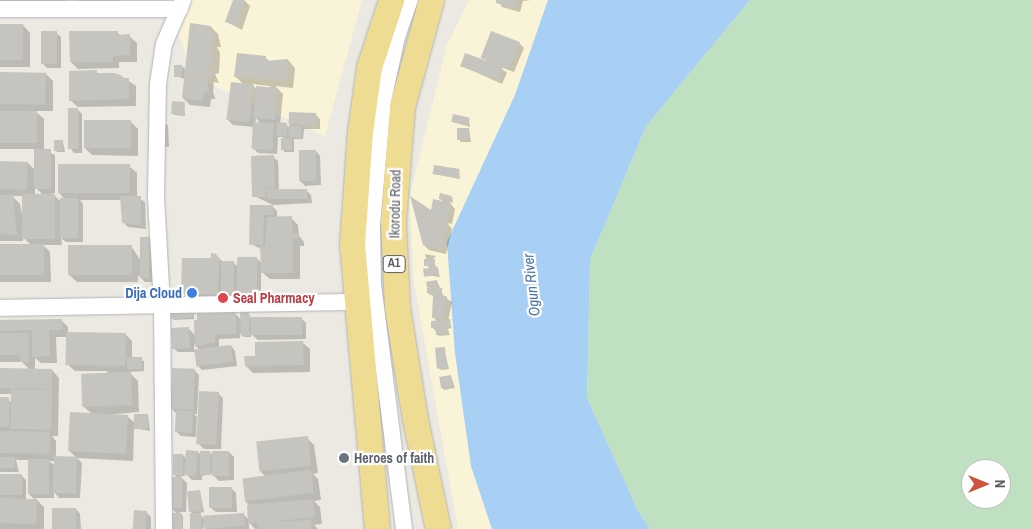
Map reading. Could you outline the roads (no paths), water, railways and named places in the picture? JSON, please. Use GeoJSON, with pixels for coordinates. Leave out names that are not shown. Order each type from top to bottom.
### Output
{"type":"FeatureCollection","features":[{"type":"Feature","properties":{"kind":"highway"},"geometry":{"type":"LineString","coordinates":[[378,529],[369,418],[355,302],[352,245],[360,132],[370,67],[391,0]]}},
{"type":"Feature","properties":{"kind":"highway","name":"Ikorodu Road"},"geometry":{"type":"LineString","coordinates":[[431,0],[402,107],[393,221],[397,307],[415,419],[438,529]]}},
{"type":"Feature","properties":{"kind":"street"},"geometry":{"type":"LineString","coordinates":[[404,529],[373,282],[372,225],[382,101],[397,37],[410,0]]}},
{"type":"Feature","properties":{"kind":"street"},"geometry":{"type":"LineString","coordinates":[[0,9],[182,5],[164,44],[158,84],[156,196],[162,305],[164,529]]}},
{"type":"Feature","properties":{"kind":"street"},"geometry":{"type":"LineString","coordinates":[[0,308],[355,302]]}},
{"type":"Feature","properties":{"kind":"water","name":"Ogun River"},"geometry":{"type":"Polygon","coordinates":[[[548,0],[750,0],[646,126],[590,260],[587,398],[638,511],[650,529],[492,529],[471,466],[455,353],[447,242],[515,95],[548,0]]]}},
{"type":"Feature","properties":{"kind":"place","name":"Dija Cloud"},"geometry":{"type":"Point","coordinates":[192,293]}},
{"type":"Feature","properties":{"kind":"place","name":"Seal Pharmacy"},"geometry":{"type":"Point","coordinates":[223,298]}},
{"type":"Feature","properties":{"kind":"place","name":"Heroes of faith"},"geometry":{"type":"Point","coordinates":[344,458]}}]}
